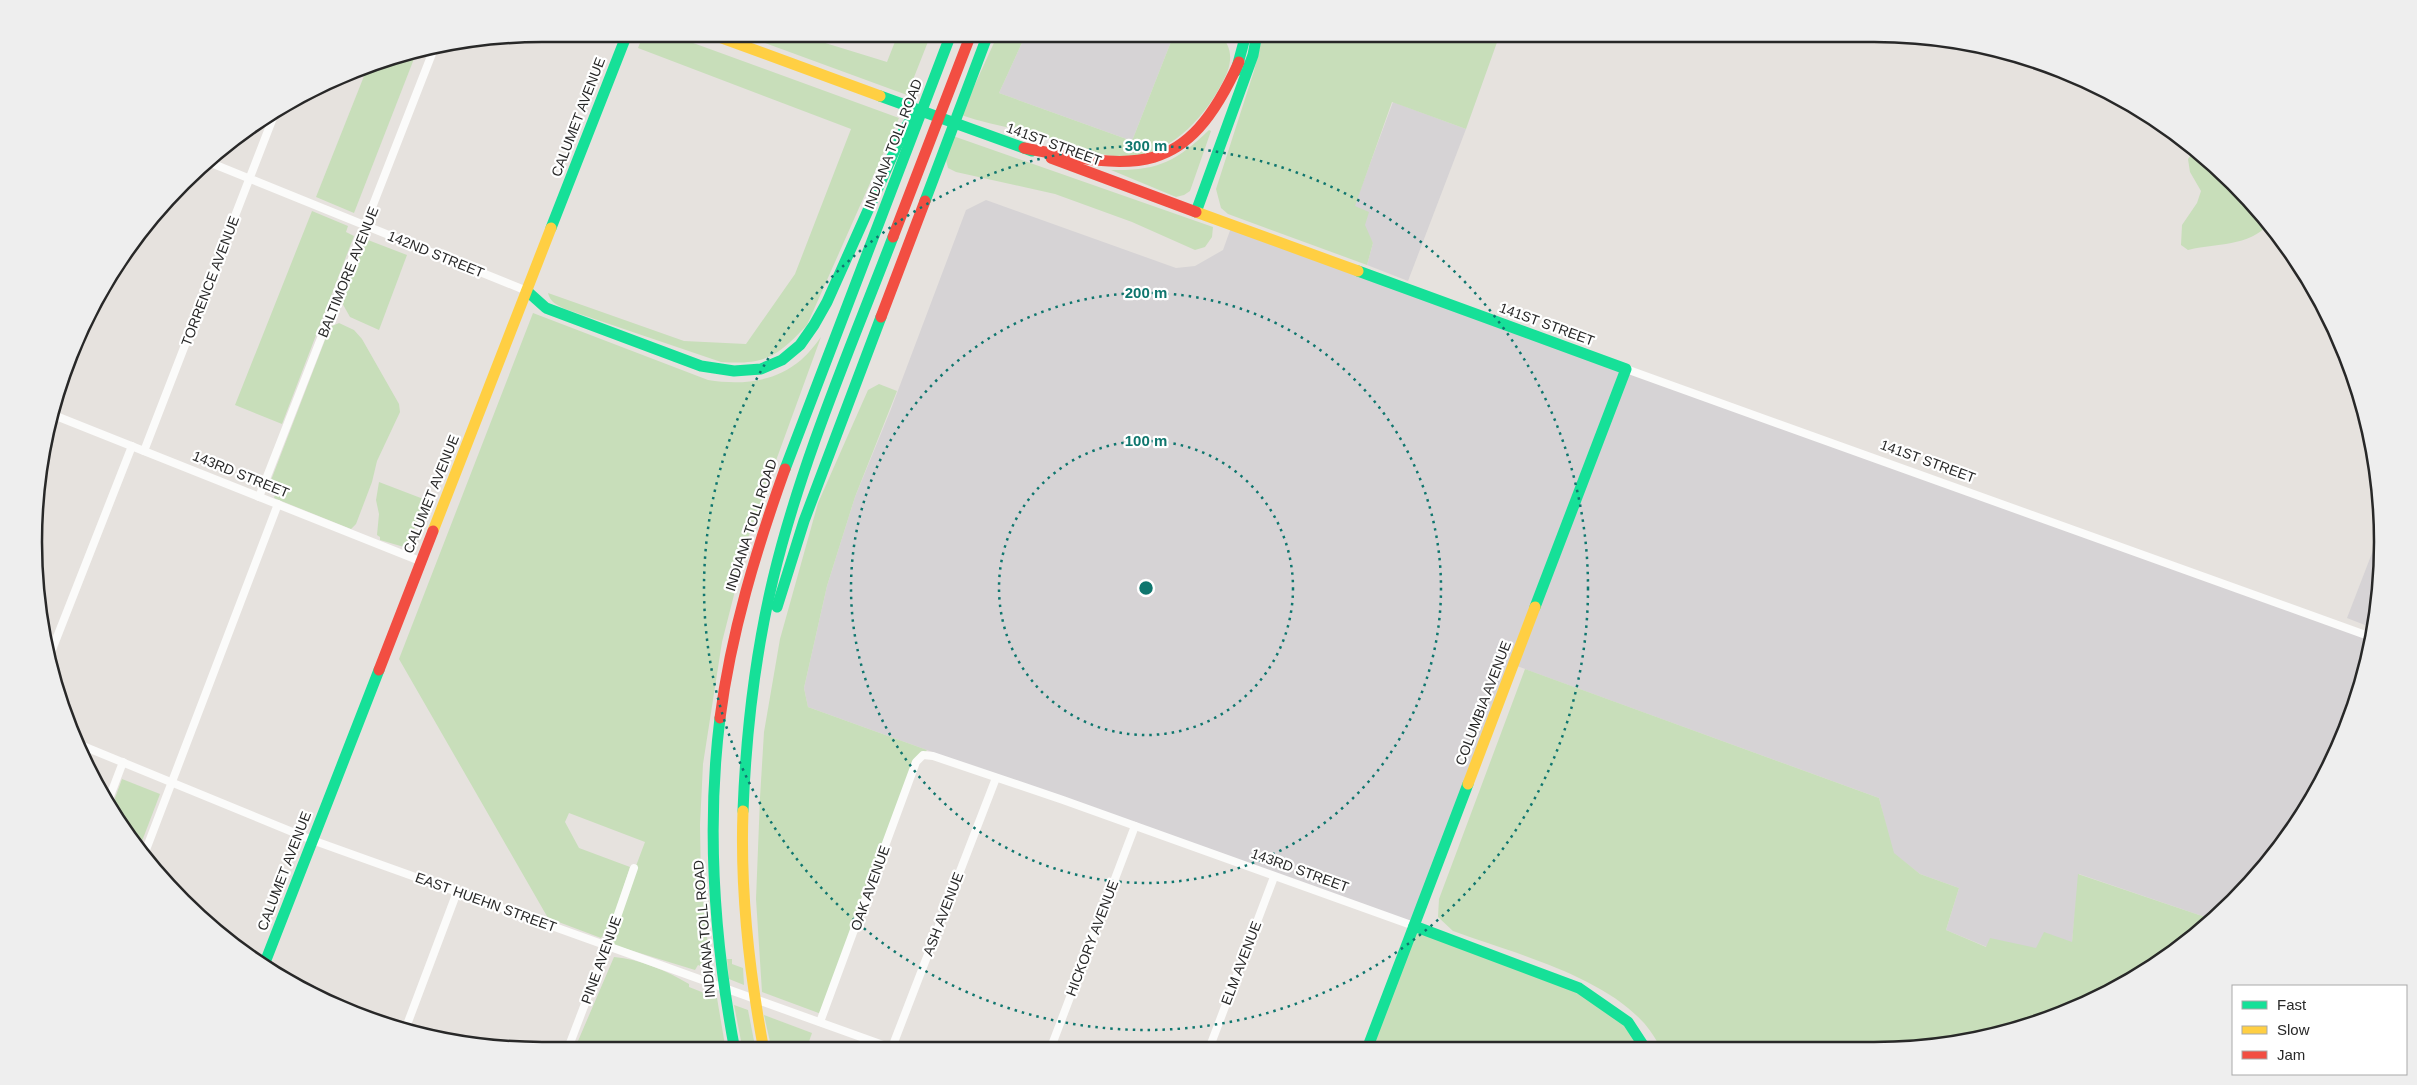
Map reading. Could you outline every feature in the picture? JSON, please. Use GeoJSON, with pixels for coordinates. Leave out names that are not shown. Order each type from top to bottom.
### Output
{"type":"FeatureCollection","features":[{"type":"Feature","properties":{"kind":"main road","name":"CALUMET AVENUE"},"geometry":{"type":"LineString","coordinates":[[267,959],[420,561],[624,42]]}},
{"type":"Feature","properties":{"kind":"main road","name":"141ST STREET"},"geometry":{"type":"LineString","coordinates":[[732,42],[1626,369]]}},
{"type":"Feature","properties":{"kind":"main road","name":"INDIANA TOLL ROAD"},"geometry":{"type":"LineString","coordinates":[[733,1042],[719,958],[712,860],[713,799],[722,702],[741,608],[772,504],[948,42]]}},
{"type":"Feature","properties":{"kind":"main road"},"geometry":{"type":"LineString","coordinates":[[762,1042],[750,967],[744,857],[750,713],[756,665],[776,570],[807,466],[825,414],[969,42]]}},
{"type":"Feature","properties":{"kind":"main road"},"geometry":{"type":"LineString","coordinates":[[756,665],[774,618],[804,521],[985,42]]}},
{"type":"Feature","properties":{"kind":"main road"},"geometry":{"type":"LineString","coordinates":[[1192,211],[1244,42]]}},
{"type":"Feature","properties":{"kind":"main road"},"geometry":{"type":"LineString","coordinates":[[1192,211],[1253,55],[1255,42]]}},
{"type":"Feature","properties":{"kind":"main road"},"geometry":{"type":"LineString","coordinates":[[1024,148],[1097,162],[1121,164],[1145,162],[1168,154],[1188,140],[1207,120],[1220,102],[1239,62]]}},
{"type":"Feature","properties":{"kind":"main road"},"geometry":{"type":"LineString","coordinates":[[527,291],[546,308],[701,366],[724,372],[741,373],[758,370],[779,362],[795,351],[820,319],[903,132],[932,85]]}},
{"type":"Feature","properties":{"kind":"main road","name":"COLUMBIA AVENUE"},"geometry":{"type":"LineString","coordinates":[[1370,1042],[1626,369]]}},
{"type":"Feature","properties":{"kind":"main road","name":"143RD STREET"},"geometry":{"type":"LineString","coordinates":[[1414,926],[1578,988],[1628,1022],[1641,1042]]}},
{"type":"Feature","properties":{"kind":"street","name":"BALTIMORE AVENUE"},"geometry":{"type":"LineString","coordinates":[[259,496],[431,55]]}},
{"type":"Feature","properties":{"kind":"street","name":"TORRENCE AVENUE"},"geometry":{"type":"LineString","coordinates":[[144,451],[271,123]]}},
{"type":"Feature","properties":{"kind":"street","name":"142ND STREET"},"geometry":{"type":"LineString","coordinates":[[216,165],[527,291]]}},
{"type":"Feature","properties":{"kind":"street","name":"141ST STREET"},"geometry":{"type":"LineString","coordinates":[[1626,369],[2366,635]]}},
{"type":"Feature","properties":{"kind":"street","name":"143RD STREET"},"geometry":{"type":"LineString","coordinates":[[59,417],[420,561]]}},
{"type":"Feature","properties":{"kind":"street"},"geometry":{"type":"LineString","coordinates":[[53,646],[132,446]]}},
{"type":"Feature","properties":{"kind":"street"},"geometry":{"type":"LineString","coordinates":[[147,848],[278,504]]}},
{"type":"Feature","properties":{"kind":"street","name":"EAST HUEHN STREET"},"geometry":{"type":"LineString","coordinates":[[87,748],[312,840],[874,1042]]}},
{"type":"Feature","properties":{"kind":"street","name":"143RD STREET"},"geometry":{"type":"LineString","coordinates":[[923,756],[933,756],[1414,926]]}},
{"type":"Feature","properties":{"kind":"street","name":"OAK AVENUE"},"geometry":{"type":"LineString","coordinates":[[820,1022],[916,762],[923,756]]}},
{"type":"Feature","properties":{"kind":"street"},"geometry":{"type":"LineString","coordinates":[[111,795],[123,762]]}},
{"type":"Feature","properties":{"kind":"street","name":"ASH AVENUE"},"geometry":{"type":"LineString","coordinates":[[896,1042],[996,778]]}},
{"type":"Feature","properties":{"kind":"street","name":"HICKORY AVENUE"},"geometry":{"type":"LineString","coordinates":[[1053,1042],[1134,826]]}},
{"type":"Feature","properties":{"kind":"street","name":"PINE AVENUE"},"geometry":{"type":"LineString","coordinates":[[570,1042],[634,868]]}},
{"type":"Feature","properties":{"kind":"street","name":"ELM AVENUE"},"geometry":{"type":"LineString","coordinates":[[1212,1042],[1274,877]]}},
{"type":"Feature","properties":{"kind":"street"},"geometry":{"type":"LineString","coordinates":[[407,1023],[457,892]]}},
{"type":"Feature","properties":{"kind":"shaded area"},"geometry":{"type":"Polygon","coordinates":[[[1022,42],[1171,42],[1132,141],[999,93],[1022,42]]]}},
{"type":"Feature","properties":{"kind":"shaded area"},"geometry":{"type":"Polygon","coordinates":[[[1393,102],[1466,129],[1408,281],[1367,265],[1373,243],[1354,207],[1393,102]]]}},
{"type":"Feature","properties":{"kind":"shaded area"},"geometry":{"type":"Polygon","coordinates":[[[986,200],[1176,268],[1195,266],[1223,250],[1232,225],[2365,638],[2348,703],[2323,764],[2290,820],[2250,872],[2205,917],[2079,874],[2072,942],[2036,949],[1990,939],[1987,947],[1946,930],[1959,888],[1920,874],[1893,853],[1879,798],[1514,665],[1414,926],[808,707],[804,688],[827,586],[855,497],[891,409],[966,210],[986,200]]]}},
{"type":"Feature","properties":{"kind":"shaded area"},"geometry":{"type":"Polygon","coordinates":[[[2374,548],[2367,626],[2347,618],[2374,548]]]}},
{"type":"Feature","properties":{"kind":"green space"},"geometry":{"type":"Polygon","coordinates":[[[690,42],[899,118],[807,325],[787,345],[769,357],[749,362],[721,362],[565,309],[552,301],[549,296],[548,293],[684,341],[746,344],[795,274],[851,129],[638,48],[640,43],[690,42]]]}},
{"type":"Feature","properties":{"kind":"green space"},"geometry":{"type":"Polygon","coordinates":[[[822,42],[887,62],[895,42],[928,42],[907,95],[765,43],[822,42]]]}},
{"type":"Feature","properties":{"kind":"green space"},"geometry":{"type":"Polygon","coordinates":[[[994,42],[1022,42],[999,93],[1132,141],[1171,42],[1225,42],[1230,52],[1229,65],[1224,79],[1204,111],[1182,134],[1168,144],[1139,156],[1113,156],[961,115],[994,42]]]}},
{"type":"Feature","properties":{"kind":"green space"},"geometry":{"type":"Polygon","coordinates":[[[1261,42],[1497,42],[1466,129],[1392,102],[1355,206],[1369,212],[1365,225],[1373,243],[1367,265],[1228,214],[1221,208],[1216,189],[1254,71],[1261,42]]]}},
{"type":"Feature","properties":{"kind":"green space"},"geometry":{"type":"Polygon","coordinates":[[[414,60],[354,213],[316,197],[364,76],[414,60]]]}},
{"type":"Feature","properties":{"kind":"green space"},"geometry":{"type":"Polygon","coordinates":[[[1209,130],[1211,131],[1190,191],[1184,195],[1176,197],[1111,170],[1141,169],[1165,162],[1186,150],[1209,130]]]}},
{"type":"Feature","properties":{"kind":"green space"},"geometry":{"type":"Polygon","coordinates":[[[953,136],[1213,227],[1212,237],[1205,247],[1195,250],[1132,222],[1055,194],[956,172],[948,168],[946,160],[953,136]]]}},
{"type":"Feature","properties":{"kind":"green space"},"geometry":{"type":"Polygon","coordinates":[[[2191,156],[2228,189],[2263,229],[2252,237],[2231,243],[2188,250],[2181,245],[2182,225],[2197,203],[2201,191],[2190,172],[2188,159],[2191,156]]]}},
{"type":"Feature","properties":{"kind":"green space"},"geometry":{"type":"Polygon","coordinates":[[[312,211],[348,226],[346,232],[354,236],[282,424],[235,405],[312,211]]]}},
{"type":"Feature","properties":{"kind":"green space"},"geometry":{"type":"Polygon","coordinates":[[[368,240],[407,255],[379,330],[350,317],[341,301],[364,241],[368,240]]]}},
{"type":"Feature","properties":{"kind":"green space"},"geometry":{"type":"Polygon","coordinates":[[[533,313],[708,380],[720,382],[744,382],[780,374],[801,360],[821,337],[750,532],[722,642],[703,764],[700,825],[701,881],[709,955],[706,968],[698,965],[695,970],[607,943],[645,842],[569,813],[565,822],[579,848],[630,867],[613,920],[601,938],[548,918],[399,659],[533,313]]]}},
{"type":"Feature","properties":{"kind":"green space"},"geometry":{"type":"Polygon","coordinates":[[[339,323],[354,330],[362,339],[399,404],[400,412],[377,461],[372,482],[356,524],[351,529],[274,498],[276,491],[268,488],[330,327],[339,323]]]}},
{"type":"Feature","properties":{"kind":"green space"},"geometry":{"type":"Polygon","coordinates":[[[879,384],[897,391],[855,497],[827,586],[804,688],[808,707],[927,750],[916,762],[824,1015],[762,992],[756,899],[764,732],[780,639],[818,503],[868,390],[879,384]]]}},
{"type":"Feature","properties":{"kind":"green space"},"geometry":{"type":"Polygon","coordinates":[[[379,482],[426,500],[408,545],[404,547],[380,540],[380,537],[377,535],[379,514],[376,500],[379,482]]]}},
{"type":"Feature","properties":{"kind":"green space"},"geometry":{"type":"Polygon","coordinates":[[[1525,669],[1879,798],[1894,853],[1920,874],[1959,888],[1946,930],[1986,947],[1990,938],[2036,948],[2044,932],[2072,942],[2078,874],[2205,917],[2152,958],[2096,991],[2035,1016],[1972,1033],[1940,1038],[1874,1042],[1656,1042],[1646,1025],[1625,1005],[1599,988],[1569,973],[1453,931],[1438,917],[1439,899],[1525,669]]]}},
{"type":"Feature","properties":{"kind":"green space"},"geometry":{"type":"Polygon","coordinates":[[[122,779],[160,794],[142,841],[127,820],[114,800],[122,779]]]}},
{"type":"Feature","properties":{"kind":"green space"},"geometry":{"type":"Polygon","coordinates":[[[1414,926],[1579,988],[1628,1022],[1641,1042],[1370,1042],[1414,926]]]}},
{"type":"Feature","properties":{"kind":"green space"},"geometry":{"type":"Polygon","coordinates":[[[614,957],[634,960],[653,966],[689,984],[689,987],[717,998],[724,1042],[580,1042],[578,1041],[614,957]]]}},
{"type":"Feature","properties":{"kind":"green space"},"geometry":{"type":"Polygon","coordinates":[[[727,959],[732,959],[732,964],[743,968],[744,985],[729,979],[727,959]]]}},
{"type":"Feature","properties":{"kind":"green space"},"geometry":{"type":"Polygon","coordinates":[[[734,1005],[748,1010],[754,1042],[741,1042],[734,1005]]]}},
{"type":"Feature","properties":{"kind":"green space"},"geometry":{"type":"Polygon","coordinates":[[[764,1015],[812,1033],[809,1042],[770,1042],[764,1015]]]}},
{"type":"Feature","properties":{"kind":"traffic: fast"},"geometry":{"type":"LineString","coordinates":[[551,228],[624,42]]}},
{"type":"Feature","properties":{"kind":"traffic: fast"},"geometry":{"type":"LineString","coordinates":[[785,469],[948,42]]}},
{"type":"Feature","properties":{"kind":"traffic: fast"},"geometry":{"type":"LineString","coordinates":[[925,201],[985,42]]}},
{"type":"Feature","properties":{"kind":"traffic: fast"},"geometry":{"type":"LineString","coordinates":[[1236,71],[1244,42]]}},
{"type":"Feature","properties":{"kind":"traffic: fast"},"geometry":{"type":"LineString","coordinates":[[1196,212],[1253,55],[1255,42]]}},
{"type":"Feature","properties":{"kind":"traffic: fast"},"geometry":{"type":"LineString","coordinates":[[880,96],[1032,151]]}},
{"type":"Feature","properties":{"kind":"traffic: fast"},"geometry":{"type":"LineString","coordinates":[[527,291],[546,308],[701,366],[734,371],[761,369],[782,360],[800,345],[827,302],[903,132],[913,116]]}},
{"type":"Feature","properties":{"kind":"traffic: fast"},"geometry":{"type":"LineString","coordinates":[[743,811],[752,694],[761,636],[784,535],[812,449],[893,237]]}},
{"type":"Feature","properties":{"kind":"traffic: fast"},"geometry":{"type":"LineString","coordinates":[[1358,271],[1626,369],[1535,607]]}},
{"type":"Feature","properties":{"kind":"traffic: fast"},"geometry":{"type":"LineString","coordinates":[[777,607],[804,521],[881,317]]}},
{"type":"Feature","properties":{"kind":"traffic: fast"},"geometry":{"type":"LineString","coordinates":[[266,959],[379,670]]}},
{"type":"Feature","properties":{"kind":"traffic: fast"},"geometry":{"type":"LineString","coordinates":[[720,718],[713,802],[714,885],[722,968],[734,1042]]}},
{"type":"Feature","properties":{"kind":"traffic: fast"},"geometry":{"type":"LineString","coordinates":[[1370,1042],[1468,784]]}},
{"type":"Feature","properties":{"kind":"traffic: fast"},"geometry":{"type":"LineString","coordinates":[[1414,926],[1579,988],[1628,1022],[1641,1042]]}},
{"type":"Feature","properties":{"kind":"traffic: slow"},"geometry":{"type":"LineString","coordinates":[[733,42],[880,96]]}},
{"type":"Feature","properties":{"kind":"traffic: slow"},"geometry":{"type":"LineString","coordinates":[[1196,212],[1358,271]]}},
{"type":"Feature","properties":{"kind":"traffic: slow"},"geometry":{"type":"LineString","coordinates":[[433,531],[551,228]]}},
{"type":"Feature","properties":{"kind":"traffic: slow"},"geometry":{"type":"LineString","coordinates":[[1468,784],[1535,607]]}},
{"type":"Feature","properties":{"kind":"traffic: slow"},"geometry":{"type":"LineString","coordinates":[[743,811],[744,901],[750,961],[762,1042]]}},
{"type":"Feature","properties":{"kind":"traffic: jam"},"geometry":{"type":"LineString","coordinates":[[893,237],[968,42]]}},
{"type":"Feature","properties":{"kind":"traffic: jam"},"geometry":{"type":"LineString","coordinates":[[1024,148],[1098,160],[1128,161],[1154,157],[1177,146],[1199,128],[1219,100],[1239,62]]}},
{"type":"Feature","properties":{"kind":"traffic: jam"},"geometry":{"type":"LineString","coordinates":[[1051,158],[1196,212]]}},
{"type":"Feature","properties":{"kind":"traffic: jam"},"geometry":{"type":"LineString","coordinates":[[881,317],[925,201]]}},
{"type":"Feature","properties":{"kind":"traffic: jam"},"geometry":{"type":"LineString","coordinates":[[720,718],[731,655],[746,592],[764,530],[785,469]]}},
{"type":"Feature","properties":{"kind":"traffic: jam"},"geometry":{"type":"LineString","coordinates":[[379,670],[433,531]]}}]}
